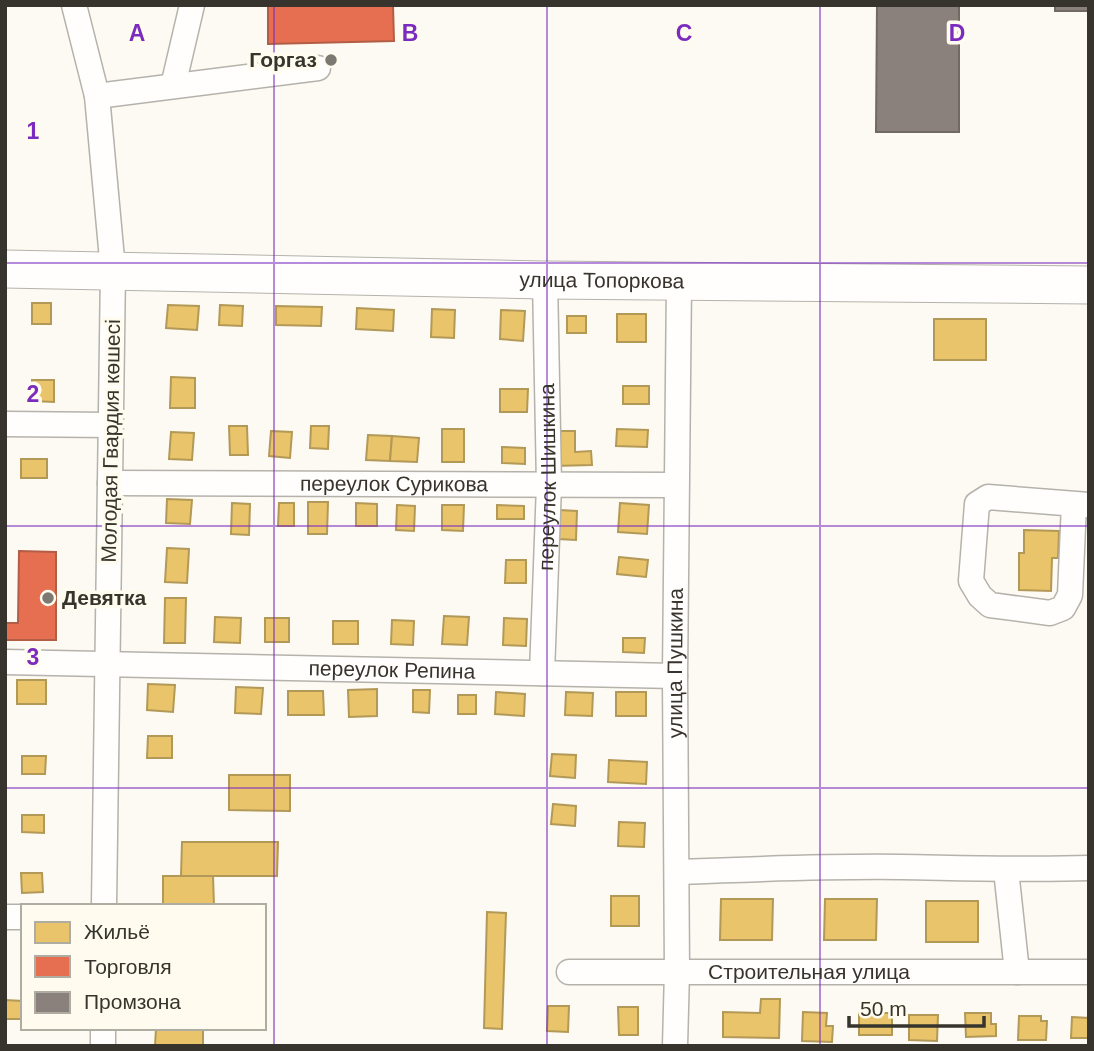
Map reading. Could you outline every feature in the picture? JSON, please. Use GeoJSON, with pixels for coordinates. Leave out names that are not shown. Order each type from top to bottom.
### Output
{"type":"FeatureCollection","features":[{"type":"Feature","properties":{"kind":"highway","name":"улица Топоркова"},"geometry":{"type":"LineString","coordinates":[[5,269],[545,280],[1089,285]]}},
{"type":"Feature","properties":{"kind":"street","name":"Молодая Гвардия көшесі"},"geometry":{"type":"LineString","coordinates":[[74,5],[97,96],[113,270],[104,904]]}},
{"type":"Feature","properties":{"kind":"street"},"geometry":{"type":"LineString","coordinates":[[173,86],[192,5]]}},
{"type":"Feature","properties":{"kind":"street"},"geometry":{"type":"LineString","coordinates":[[97,96],[318,68]]}},
{"type":"Feature","properties":{"kind":"street","name":"переулок Шишкина"},"geometry":{"type":"LineString","coordinates":[[542,673],[549,485],[545,280]]}},
{"type":"Feature","properties":{"kind":"street","name":"улица Пушкина"},"geometry":{"type":"LineString","coordinates":[[675,1046],[679,281]]}},
{"type":"Feature","properties":{"kind":"street"},"geometry":{"type":"LineString","coordinates":[[5,424],[111,425]]}},
{"type":"Feature","properties":{"kind":"street","name":"переулок Сурикова"},"geometry":{"type":"LineString","coordinates":[[110,483],[676,485]]}},
{"type":"Feature","properties":{"kind":"street"},"geometry":{"type":"LineString","coordinates":[[988,497],[1082,505],[1070,595],[1063,608],[1050,612],[990,605],[980,596],[971,581],[978,504],[988,497]]}},
{"type":"Feature","properties":{"kind":"street","name":"переулок Репина"},"geometry":{"type":"LineString","coordinates":[[5,662],[675,676]]}},
{"type":"Feature","properties":{"kind":"street"},"geometry":{"type":"LineString","coordinates":[[677,872],[888,867],[1006,870],[1089,868]]}},
{"type":"Feature","properties":{"kind":"street"},"geometry":{"type":"LineString","coordinates":[[1006,870],[1017,972]]}},
{"type":"Feature","properties":{"kind":"street","name":"Строительная улица"},"geometry":{"type":"LineString","coordinates":[[569,972],[1089,972]]}},
{"type":"Feature","properties":{"kind":"building: Жильё"},"geometry":{"type":"Polygon","coordinates":[[[32,303],[51,303],[51,324],[32,324],[32,303]]]}},
{"type":"Feature","properties":{"kind":"building: Жильё"},"geometry":{"type":"Polygon","coordinates":[[[168,305],[199,306],[197,330],[166,328],[168,305]]]}},
{"type":"Feature","properties":{"kind":"building: Жильё"},"geometry":{"type":"Polygon","coordinates":[[[220,305],[243,306],[242,326],[219,325],[220,305]]]}},
{"type":"Feature","properties":{"kind":"building: Жильё"},"geometry":{"type":"Polygon","coordinates":[[[276,306],[322,307],[321,326],[276,325],[276,306]]]}},
{"type":"Feature","properties":{"kind":"building: Жильё"},"geometry":{"type":"Polygon","coordinates":[[[357,308],[394,310],[393,331],[356,329],[357,308]]]}},
{"type":"Feature","properties":{"kind":"building: Жильё"},"geometry":{"type":"Polygon","coordinates":[[[432,309],[455,310],[454,338],[431,337],[432,309]]]}},
{"type":"Feature","properties":{"kind":"building: Жильё"},"geometry":{"type":"Polygon","coordinates":[[[501,310],[525,311],[523,341],[500,339],[501,310]]]}},
{"type":"Feature","properties":{"kind":"building: Жильё"},"geometry":{"type":"Polygon","coordinates":[[[617,314],[646,314],[646,342],[617,342],[617,314]]]}},
{"type":"Feature","properties":{"kind":"building: Жильё"},"geometry":{"type":"Polygon","coordinates":[[[567,316],[586,316],[586,333],[567,333],[567,316]]]}},
{"type":"Feature","properties":{"kind":"building: Жильё"},"geometry":{"type":"Polygon","coordinates":[[[934,319],[986,319],[986,360],[934,360],[934,319]]]}},
{"type":"Feature","properties":{"kind":"building: Жильё"},"geometry":{"type":"Polygon","coordinates":[[[171,377],[195,378],[195,408],[170,408],[171,377]]]}},
{"type":"Feature","properties":{"kind":"building: Жильё"},"geometry":{"type":"Polygon","coordinates":[[[32,380],[54,380],[54,402],[32,401],[32,380]]]}},
{"type":"Feature","properties":{"kind":"building: Жильё"},"geometry":{"type":"Polygon","coordinates":[[[623,386],[649,386],[649,404],[623,404],[623,386]]]}},
{"type":"Feature","properties":{"kind":"building: Жильё"},"geometry":{"type":"Polygon","coordinates":[[[500,389],[528,389],[527,412],[500,412],[500,389]]]}},
{"type":"Feature","properties":{"kind":"building: Жильё"},"geometry":{"type":"Polygon","coordinates":[[[229,426],[247,426],[248,455],[230,455],[229,426]]]}},
{"type":"Feature","properties":{"kind":"building: Жильё"},"geometry":{"type":"Polygon","coordinates":[[[311,426],[329,426],[328,449],[310,448],[311,426]]]}},
{"type":"Feature","properties":{"kind":"building: Жильё"},"geometry":{"type":"Polygon","coordinates":[[[442,429],[464,429],[464,462],[442,462],[442,429]]]}},
{"type":"Feature","properties":{"kind":"building: Жильё"},"geometry":{"type":"Polygon","coordinates":[[[617,429],[648,430],[647,447],[616,446],[617,429]]]}},
{"type":"Feature","properties":{"kind":"building: Жильё"},"geometry":{"type":"Polygon","coordinates":[[[271,431],[292,432],[290,458],[269,456],[271,431]]]}},
{"type":"Feature","properties":{"kind":"building: Жильё"},"geometry":{"type":"Polygon","coordinates":[[[553,431],[575,431],[575,452],[591,451],[592,465],[553,466],[553,431]]]}},
{"type":"Feature","properties":{"kind":"building: Жильё"},"geometry":{"type":"Polygon","coordinates":[[[171,432],[194,433],[192,460],[169,459],[171,432]]]}},
{"type":"Feature","properties":{"kind":"building: Жильё"},"geometry":{"type":"Polygon","coordinates":[[[368,435],[392,436],[390,461],[366,460],[368,435]]]}},
{"type":"Feature","properties":{"kind":"building: Жильё"},"geometry":{"type":"Polygon","coordinates":[[[392,436],[419,438],[417,462],[390,461],[392,436]]]}},
{"type":"Feature","properties":{"kind":"building: Жильё"},"geometry":{"type":"Polygon","coordinates":[[[502,447],[525,448],[525,464],[502,463],[502,447]]]}},
{"type":"Feature","properties":{"kind":"building: Жильё"},"geometry":{"type":"Polygon","coordinates":[[[21,459],[47,459],[47,478],[21,478],[21,459]]]}},
{"type":"Feature","properties":{"kind":"building: Жильё"},"geometry":{"type":"Polygon","coordinates":[[[167,499],[192,500],[190,524],[166,523],[167,499]]]}},
{"type":"Feature","properties":{"kind":"building: Жильё"},"geometry":{"type":"Polygon","coordinates":[[[308,502],[328,502],[327,534],[308,534],[308,502]]]}},
{"type":"Feature","properties":{"kind":"building: Жильё"},"geometry":{"type":"Polygon","coordinates":[[[232,503],[250,504],[249,535],[231,534],[232,503]]]}},
{"type":"Feature","properties":{"kind":"building: Жильё"},"geometry":{"type":"Polygon","coordinates":[[[279,503],[294,503],[294,526],[278,526],[279,503]]]}},
{"type":"Feature","properties":{"kind":"building: Жильё"},"geometry":{"type":"Polygon","coordinates":[[[356,503],[377,504],[377,526],[356,526],[356,503]]]}},
{"type":"Feature","properties":{"kind":"building: Жильё"},"geometry":{"type":"Polygon","coordinates":[[[620,503],[649,505],[647,534],[618,532],[620,503]]]}},
{"type":"Feature","properties":{"kind":"building: Жильё"},"geometry":{"type":"Polygon","coordinates":[[[397,505],[415,506],[414,531],[396,530],[397,505]]]}},
{"type":"Feature","properties":{"kind":"building: Жильё"},"geometry":{"type":"Polygon","coordinates":[[[442,505],[464,505],[463,531],[442,530],[442,505]]]}},
{"type":"Feature","properties":{"kind":"building: Жильё"},"geometry":{"type":"Polygon","coordinates":[[[497,505],[524,506],[524,519],[497,519],[497,505]]]}},
{"type":"Feature","properties":{"kind":"building: Жильё"},"geometry":{"type":"Polygon","coordinates":[[[559,510],[577,511],[576,540],[558,539],[559,510]]]}},
{"type":"Feature","properties":{"kind":"building: Жильё"},"geometry":{"type":"Polygon","coordinates":[[[1024,530],[1059,531],[1058,558],[1052,558],[1051,591],[1019,590],[1019,553],[1024,553],[1024,530]]]}},
{"type":"Feature","properties":{"kind":"building: Жильё"},"geometry":{"type":"Polygon","coordinates":[[[167,548],[189,549],[187,583],[165,582],[167,548]]]}},
{"type":"Feature","properties":{"kind":"building: Жильё"},"geometry":{"type":"Polygon","coordinates":[[[619,557],[648,560],[646,577],[617,574],[619,557]]]}},
{"type":"Feature","properties":{"kind":"building: Жильё"},"geometry":{"type":"Polygon","coordinates":[[[506,560],[526,560],[526,583],[505,583],[506,560]]]}},
{"type":"Feature","properties":{"kind":"building: Жильё"},"geometry":{"type":"Polygon","coordinates":[[[165,598],[186,598],[185,643],[164,643],[165,598]]]}},
{"type":"Feature","properties":{"kind":"building: Жильё"},"geometry":{"type":"Polygon","coordinates":[[[444,616],[469,617],[467,645],[442,644],[444,616]]]}},
{"type":"Feature","properties":{"kind":"building: Жильё"},"geometry":{"type":"Polygon","coordinates":[[[215,617],[241,618],[240,643],[214,642],[215,617]]]}},
{"type":"Feature","properties":{"kind":"building: Жильё"},"geometry":{"type":"Polygon","coordinates":[[[265,618],[289,618],[289,642],[265,642],[265,618]]]}},
{"type":"Feature","properties":{"kind":"building: Жильё"},"geometry":{"type":"Polygon","coordinates":[[[504,618],[527,619],[526,646],[503,645],[504,618]]]}},
{"type":"Feature","properties":{"kind":"building: Жильё"},"geometry":{"type":"Polygon","coordinates":[[[392,620],[414,621],[413,645],[391,644],[392,620]]]}},
{"type":"Feature","properties":{"kind":"building: Жильё"},"geometry":{"type":"Polygon","coordinates":[[[333,621],[358,621],[358,644],[333,644],[333,621]]]}},
{"type":"Feature","properties":{"kind":"building: Жильё"},"geometry":{"type":"Polygon","coordinates":[[[623,638],[645,638],[644,653],[623,652],[623,638]]]}},
{"type":"Feature","properties":{"kind":"building: Жильё"},"geometry":{"type":"Polygon","coordinates":[[[17,680],[46,680],[46,704],[17,704],[17,680]]]}},
{"type":"Feature","properties":{"kind":"building: Жильё"},"geometry":{"type":"Polygon","coordinates":[[[148,684],[175,685],[173,712],[147,710],[148,684]]]}},
{"type":"Feature","properties":{"kind":"building: Жильё"},"geometry":{"type":"Polygon","coordinates":[[[236,687],[263,688],[261,714],[235,713],[236,687]]]}},
{"type":"Feature","properties":{"kind":"building: Жильё"},"geometry":{"type":"Polygon","coordinates":[[[377,689],[377,716],[349,717],[348,690],[377,689]]]}},
{"type":"Feature","properties":{"kind":"building: Жильё"},"geometry":{"type":"Polygon","coordinates":[[[413,690],[430,690],[429,713],[413,712],[413,690]]]}},
{"type":"Feature","properties":{"kind":"building: Жильё"},"geometry":{"type":"Polygon","coordinates":[[[288,691],[323,691],[324,715],[288,715],[288,691]]]}},
{"type":"Feature","properties":{"kind":"building: Жильё"},"geometry":{"type":"Polygon","coordinates":[[[496,692],[525,694],[524,716],[495,714],[496,692]]]}},
{"type":"Feature","properties":{"kind":"building: Жильё"},"geometry":{"type":"Polygon","coordinates":[[[566,692],[593,693],[592,716],[565,715],[566,692]]]}},
{"type":"Feature","properties":{"kind":"building: Жильё"},"geometry":{"type":"Polygon","coordinates":[[[616,692],[646,692],[646,716],[616,716],[616,692]]]}},
{"type":"Feature","properties":{"kind":"building: Жильё"},"geometry":{"type":"Polygon","coordinates":[[[458,695],[476,695],[476,714],[458,714],[458,695]]]}},
{"type":"Feature","properties":{"kind":"building: Жильё"},"geometry":{"type":"Polygon","coordinates":[[[148,736],[172,736],[172,758],[147,758],[148,736]]]}},
{"type":"Feature","properties":{"kind":"building: Жильё"},"geometry":{"type":"Polygon","coordinates":[[[552,754],[576,755],[575,778],[550,776],[552,754]]]}},
{"type":"Feature","properties":{"kind":"building: Жильё"},"geometry":{"type":"Polygon","coordinates":[[[22,756],[46,756],[45,774],[22,774],[22,756]]]}},
{"type":"Feature","properties":{"kind":"building: Жильё"},"geometry":{"type":"Polygon","coordinates":[[[609,760],[647,762],[646,784],[608,782],[609,760]]]}},
{"type":"Feature","properties":{"kind":"building: Жильё"},"geometry":{"type":"Polygon","coordinates":[[[229,775],[290,775],[290,811],[229,810],[229,775]]]}},
{"type":"Feature","properties":{"kind":"building: Жильё"},"geometry":{"type":"Polygon","coordinates":[[[553,804],[576,806],[575,826],[551,824],[553,804]]]}},
{"type":"Feature","properties":{"kind":"building: Жильё"},"geometry":{"type":"Polygon","coordinates":[[[22,815],[44,815],[44,833],[22,832],[22,815]]]}},
{"type":"Feature","properties":{"kind":"building: Жильё"},"geometry":{"type":"Polygon","coordinates":[[[619,822],[645,823],[644,847],[618,846],[619,822]]]}},
{"type":"Feature","properties":{"kind":"building: Жильё"},"geometry":{"type":"Polygon","coordinates":[[[182,842],[278,842],[277,876],[181,876],[182,842]]]}},
{"type":"Feature","properties":{"kind":"building: Жильё"},"geometry":{"type":"Polygon","coordinates":[[[21,873],[42,873],[43,892],[22,893],[21,873]]]}},
{"type":"Feature","properties":{"kind":"building: Жильё"},"geometry":{"type":"Polygon","coordinates":[[[163,876],[213,876],[214,904],[163,904],[163,876]]]}},
{"type":"Feature","properties":{"kind":"building: Жильё"},"geometry":{"type":"Polygon","coordinates":[[[611,896],[639,896],[639,926],[611,926],[611,896]]]}},
{"type":"Feature","properties":{"kind":"building: Жильё"},"geometry":{"type":"Polygon","coordinates":[[[721,899],[773,899],[772,940],[720,940],[721,899]]]}},
{"type":"Feature","properties":{"kind":"building: Жильё"},"geometry":{"type":"Polygon","coordinates":[[[825,899],[877,899],[876,940],[824,940],[825,899]]]}},
{"type":"Feature","properties":{"kind":"building: Жильё"},"geometry":{"type":"Polygon","coordinates":[[[926,901],[978,901],[978,942],[926,942],[926,901]]]}},
{"type":"Feature","properties":{"kind":"building: Жильё"},"geometry":{"type":"Polygon","coordinates":[[[487,912],[506,913],[502,1029],[484,1028],[487,912]]]}},
{"type":"Feature","properties":{"kind":"building: Жильё"},"geometry":{"type":"Polygon","coordinates":[[[761,999],[780,999],[779,1038],[723,1037],[723,1012],[760,1013],[761,999]]]}},
{"type":"Feature","properties":{"kind":"building: Жильё"},"geometry":{"type":"Polygon","coordinates":[[[5,1000],[21,1001],[21,1019],[5,1019],[5,1000]]]}},
{"type":"Feature","properties":{"kind":"building: Жильё"},"geometry":{"type":"Polygon","coordinates":[[[548,1006],[569,1006],[568,1032],[547,1031],[548,1006]]]}},
{"type":"Feature","properties":{"kind":"building: Жильё"},"geometry":{"type":"Polygon","coordinates":[[[618,1007],[638,1007],[638,1035],[619,1035],[618,1007]]]}},
{"type":"Feature","properties":{"kind":"building: Жильё"},"geometry":{"type":"Polygon","coordinates":[[[803,1012],[827,1013],[826,1026],[833,1026],[832,1042],[802,1041],[803,1012]]]}},
{"type":"Feature","properties":{"kind":"building: Жильё"},"geometry":{"type":"Polygon","coordinates":[[[859,1013],[892,1013],[892,1035],[859,1035],[859,1013]]]}},
{"type":"Feature","properties":{"kind":"building: Жильё"},"geometry":{"type":"Polygon","coordinates":[[[965,1013],[991,1013],[991,1024],[996,1024],[996,1036],[966,1037],[965,1013]]]}},
{"type":"Feature","properties":{"kind":"building: Жильё"},"geometry":{"type":"Polygon","coordinates":[[[909,1015],[938,1015],[937,1041],[909,1040],[909,1015]]]}},
{"type":"Feature","properties":{"kind":"building: Жильё"},"geometry":{"type":"Polygon","coordinates":[[[1019,1016],[1041,1016],[1041,1021],[1047,1021],[1046,1040],[1018,1040],[1019,1016]]]}},
{"type":"Feature","properties":{"kind":"building: Жильё"},"geometry":{"type":"Polygon","coordinates":[[[1072,1017],[1089,1018],[1089,1038],[1071,1038],[1072,1017]]]}},
{"type":"Feature","properties":{"kind":"building: Жильё"},"geometry":{"type":"Polygon","coordinates":[[[156,1030],[203,1030],[203,1046],[155,1046],[156,1030]]]}},
{"type":"Feature","properties":{"kind":"building: Торговля"},"geometry":{"type":"Polygon","coordinates":[[[268,5],[393,5],[394,41],[268,44],[268,5]]]}},
{"type":"Feature","properties":{"kind":"building: Торговля"},"geometry":{"type":"Polygon","coordinates":[[[19,551],[56,552],[56,640],[5,640],[5,623],[18,623],[19,551]]]}},
{"type":"Feature","properties":{"kind":"building: Промзона"},"geometry":{"type":"Polygon","coordinates":[[[877,5],[959,5],[959,132],[876,132],[877,5]]]}},
{"type":"Feature","properties":{"kind":"building: Промзона"},"geometry":{"type":"Polygon","coordinates":[[[1055,5],[1089,5],[1089,11],[1055,11],[1055,5]]]}},
{"type":"Feature","properties":{"kind":"place","name":"Горгаз"},"geometry":{"type":"Point","coordinates":[331,60]}},
{"type":"Feature","properties":{"kind":"place","name":"Девятка"},"geometry":{"type":"Point","coordinates":[48,598]}}]}
